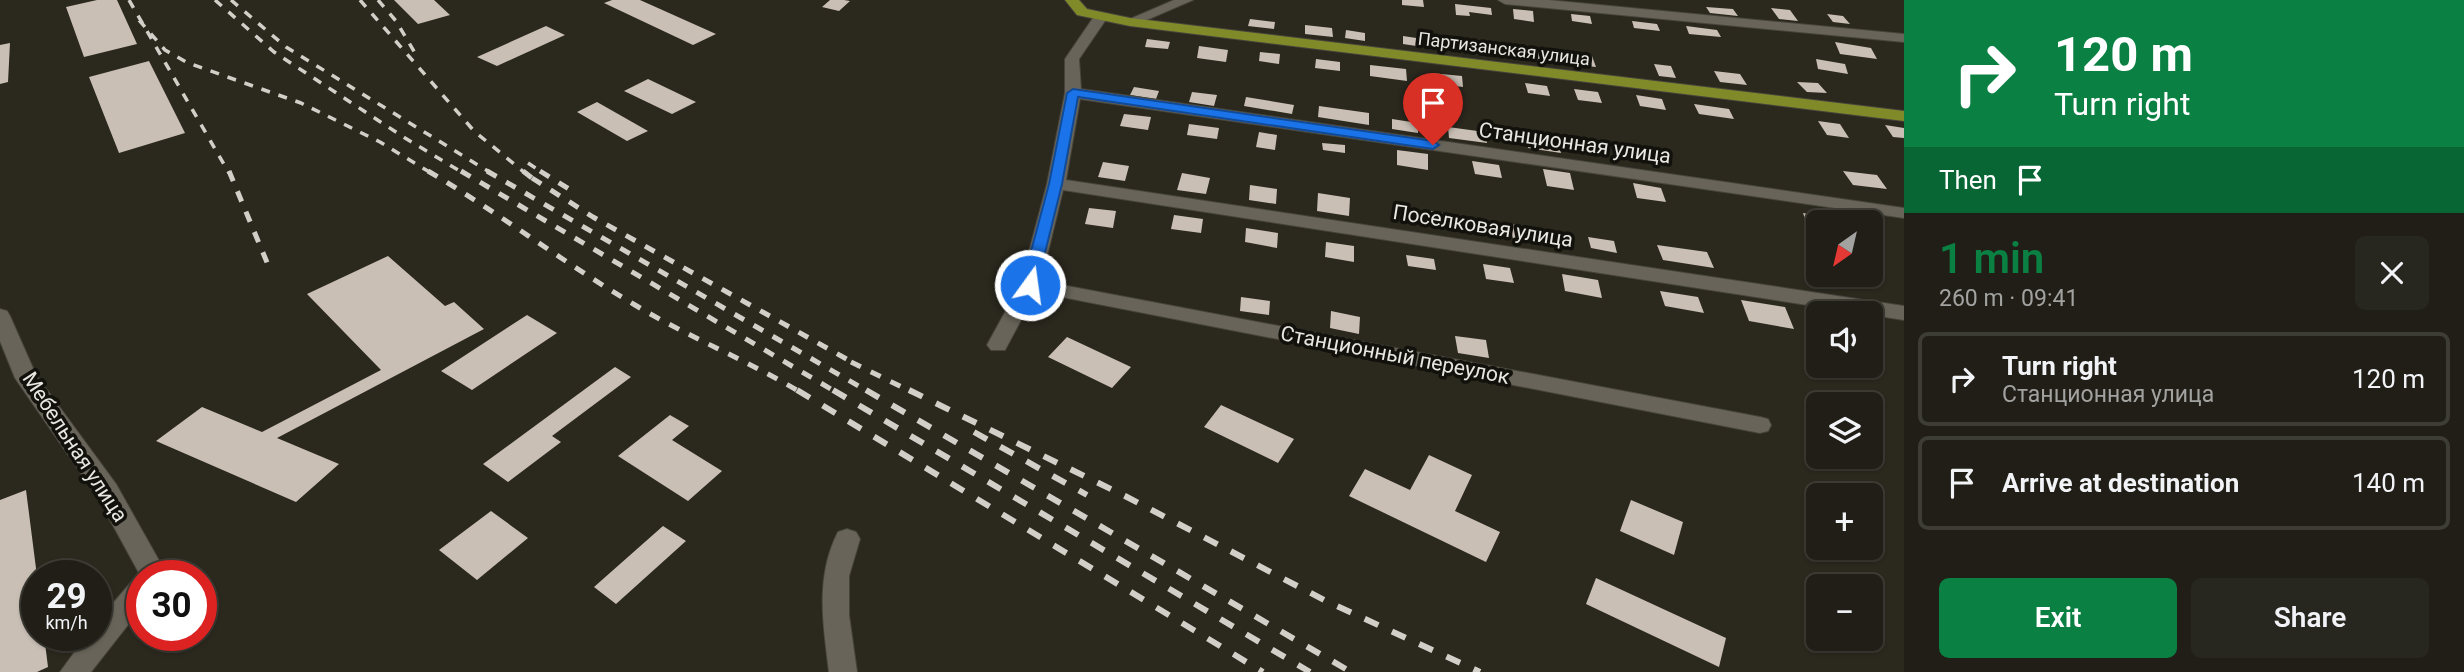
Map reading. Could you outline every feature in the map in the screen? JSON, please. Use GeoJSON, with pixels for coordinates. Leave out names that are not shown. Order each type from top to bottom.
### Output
{"type":"FeatureCollection","features":[{"type":"Feature","properties":{"kind":"main road"},"geometry":{"type":"LineString","coordinates":[[1072,0],[1082,12],[1100,18]]}},
{"type":"Feature","properties":{"kind":"main road","name":"Партизанская улица"},"geometry":{"type":"LineString","coordinates":[[1100,18],[1904,116]]}},
{"type":"Feature","properties":{"kind":"street"},"geometry":{"type":"LineString","coordinates":[[1130,22],[1186,0]]}},
{"type":"Feature","properties":{"kind":"street"},"geometry":{"type":"LineString","coordinates":[[1505,0],[1904,38]]}},
{"type":"Feature","properties":{"kind":"street"},"geometry":{"type":"LineString","coordinates":[[998,345],[1030,285],[1056,184],[1073,93],[1072,59],[1100,18]]}},
{"type":"Feature","properties":{"kind":"street","name":"Станционная улица"},"geometry":{"type":"LineString","coordinates":[[1073,93],[1904,213]]}},
{"type":"Feature","properties":{"kind":"street","name":"Поселковая улица"},"geometry":{"type":"LineString","coordinates":[[1056,184],[1904,313]]}},
{"type":"Feature","properties":{"kind":"street","name":"Станционный переулок"},"geometry":{"type":"LineString","coordinates":[[1030,285],[1760,425]]}},
{"type":"Feature","properties":{"kind":"street","name":"Мебельная улица"},"geometry":{"type":"LineString","coordinates":[[0,316],[26,378],[107,491],[146,560]]}},
{"type":"Feature","properties":{"kind":"street"},"geometry":{"type":"LineString","coordinates":[[843,672],[835,615],[836,576],[847,539]]}},
{"type":"Feature","properties":{"kind":"street"},"geometry":{"type":"LineString","coordinates":[[74,672],[126,607]]}},
{"type":"Feature","properties":{"kind":"building"},"geometry":{"type":"Polygon","coordinates":[[[97,0],[117,0],[137,44],[84,57],[66,7],[97,0]]]}},
{"type":"Feature","properties":{"kind":"building"},"geometry":{"type":"Polygon","coordinates":[[[394,0],[434,0],[450,15],[418,24],[394,0]]]}},
{"type":"Feature","properties":{"kind":"building"},"geometry":{"type":"Polygon","coordinates":[[[612,0],[640,0],[716,34],[693,45],[604,3],[612,0]]]}},
{"type":"Feature","properties":{"kind":"building"},"geometry":{"type":"Polygon","coordinates":[[[830,0],[850,1],[839,11],[822,7],[830,0]]]}},
{"type":"Feature","properties":{"kind":"building"},"geometry":{"type":"Polygon","coordinates":[[[1402,0],[1423,0],[1424,7],[1402,5],[1402,0]]]}},
{"type":"Feature","properties":{"kind":"building"},"geometry":{"type":"Polygon","coordinates":[[[1455,4],[1491,8],[1492,15],[1469,12],[1470,16],[1456,15],[1455,4]]]}},
{"type":"Feature","properties":{"kind":"building"},"geometry":{"type":"Polygon","coordinates":[[[1706,7],[1733,9],[1738,16],[1710,13],[1706,7]]]}},
{"type":"Feature","properties":{"kind":"building"},"geometry":{"type":"Polygon","coordinates":[[[1771,8],[1790,10],[1798,21],[1779,19],[1771,8]]]}},
{"type":"Feature","properties":{"kind":"building"},"geometry":{"type":"Polygon","coordinates":[[[1513,9],[1533,11],[1534,22],[1514,19],[1513,9]]]}},
{"type":"Feature","properties":{"kind":"building"},"geometry":{"type":"Polygon","coordinates":[[[1571,14],[1590,16],[1592,24],[1572,21],[1571,14]]]}},
{"type":"Feature","properties":{"kind":"building"},"geometry":{"type":"Polygon","coordinates":[[[1827,14],[1843,16],[1850,24],[1833,22],[1827,14]]]}},
{"type":"Feature","properties":{"kind":"building"},"geometry":{"type":"Polygon","coordinates":[[[1250,19],[1275,22],[1274,29],[1248,26],[1250,19]]]}},
{"type":"Feature","properties":{"kind":"building"},"geometry":{"type":"Polygon","coordinates":[[[1632,21],[1657,24],[1660,31],[1634,28],[1632,21]]]}},
{"type":"Feature","properties":{"kind":"building"},"geometry":{"type":"Polygon","coordinates":[[[1305,25],[1332,28],[1333,37],[1305,34],[1305,25]]]}},
{"type":"Feature","properties":{"kind":"building"},"geometry":{"type":"Polygon","coordinates":[[[546,26],[565,35],[497,66],[477,57],[546,26]]]}},
{"type":"Feature","properties":{"kind":"building"},"geometry":{"type":"Polygon","coordinates":[[[1686,26],[1717,30],[1721,37],[1689,34],[1686,26]]]}},
{"type":"Feature","properties":{"kind":"building"},"geometry":{"type":"Polygon","coordinates":[[[1346,30],[1365,33],[1365,41],[1345,38],[1346,30]]]}},
{"type":"Feature","properties":{"kind":"building"},"geometry":{"type":"Polygon","coordinates":[[[1403,36],[1423,39],[1423,47],[1403,44],[1403,36]]]}},
{"type":"Feature","properties":{"kind":"building"},"geometry":{"type":"Polygon","coordinates":[[[1147,39],[1170,42],[1168,49],[1145,47],[1147,39]]]}},
{"type":"Feature","properties":{"kind":"building"},"geometry":{"type":"Polygon","coordinates":[[[1835,42],[1871,48],[1877,59],[1840,54],[1835,42]]]}},
{"type":"Feature","properties":{"kind":"building"},"geometry":{"type":"Polygon","coordinates":[[[10,43],[8,82],[0,84],[0,45],[10,43]]]}},
{"type":"Feature","properties":{"kind":"building"},"geometry":{"type":"Polygon","coordinates":[[[1457,44],[1483,47],[1484,55],[1458,52],[1457,44]]]}},
{"type":"Feature","properties":{"kind":"building"},"geometry":{"type":"Polygon","coordinates":[[[1199,46],[1228,50],[1226,62],[1197,58],[1199,46]]]}},
{"type":"Feature","properties":{"kind":"building"},"geometry":{"type":"Polygon","coordinates":[[[1531,51],[1549,53],[1552,62],[1533,60],[1531,51]]]}},
{"type":"Feature","properties":{"kind":"building"},"geometry":{"type":"Polygon","coordinates":[[[1260,52],[1280,54],[1279,64],[1259,61],[1260,52]]]}},
{"type":"Feature","properties":{"kind":"building"},"geometry":{"type":"Polygon","coordinates":[[[1574,53],[1592,56],[1596,67],[1577,65],[1574,53]]]}},
{"type":"Feature","properties":{"kind":"building"},"geometry":{"type":"Polygon","coordinates":[[[1316,59],[1340,62],[1340,71],[1315,68],[1316,59]]]}},
{"type":"Feature","properties":{"kind":"building"},"geometry":{"type":"Polygon","coordinates":[[[1816,59],[1845,64],[1848,74],[1818,69],[1816,59]]]}},
{"type":"Feature","properties":{"kind":"building"},"geometry":{"type":"Polygon","coordinates":[[[149,61],[185,133],[119,153],[89,77],[149,61]]]}},
{"type":"Feature","properties":{"kind":"building"},"geometry":{"type":"Polygon","coordinates":[[[1654,64],[1671,66],[1676,78],[1659,76],[1654,64]]]}},
{"type":"Feature","properties":{"kind":"building"},"geometry":{"type":"Polygon","coordinates":[[[1370,65],[1406,69],[1407,81],[1370,76],[1370,65]]]}},
{"type":"Feature","properties":{"kind":"building"},"geometry":{"type":"Polygon","coordinates":[[[1714,71],[1740,74],[1747,85],[1720,82],[1714,71]]]}},
{"type":"Feature","properties":{"kind":"building"},"geometry":{"type":"Polygon","coordinates":[[[1431,73],[1462,76],[1463,87],[1433,83],[1431,73]]]}},
{"type":"Feature","properties":{"kind":"building"},"geometry":{"type":"Polygon","coordinates":[[[648,79],[696,102],[672,114],[624,91],[648,79]]]}},
{"type":"Feature","properties":{"kind":"building"},"geometry":{"type":"Polygon","coordinates":[[[1797,82],[1818,83],[1827,93],[1807,92],[1797,82]]]}},
{"type":"Feature","properties":{"kind":"building"},"geometry":{"type":"Polygon","coordinates":[[[1525,83],[1547,86],[1550,96],[1528,93],[1525,83]]]}},
{"type":"Feature","properties":{"kind":"building"},"geometry":{"type":"Polygon","coordinates":[[[1134,87],[1159,91],[1156,99],[1130,95],[1134,87]]]}},
{"type":"Feature","properties":{"kind":"building"},"geometry":{"type":"Polygon","coordinates":[[[1574,89],[1598,92],[1602,103],[1578,100],[1574,89]]]}},
{"type":"Feature","properties":{"kind":"building"},"geometry":{"type":"Polygon","coordinates":[[[1192,92],[1217,95],[1214,106],[1189,102],[1192,92]]]}},
{"type":"Feature","properties":{"kind":"building"},"geometry":{"type":"Polygon","coordinates":[[[1636,95],[1662,99],[1666,110],[1640,106],[1636,95]]]}},
{"type":"Feature","properties":{"kind":"building"},"geometry":{"type":"Polygon","coordinates":[[[1246,97],[1294,105],[1292,114],[1244,106],[1246,97]]]}},
{"type":"Feature","properties":{"kind":"building"},"geometry":{"type":"Polygon","coordinates":[[[597,102],[648,131],[627,141],[577,112],[597,102]]]}},
{"type":"Feature","properties":{"kind":"building"},"geometry":{"type":"Polygon","coordinates":[[[1694,104],[1729,109],[1734,119],[1699,114],[1694,104]]]}},
{"type":"Feature","properties":{"kind":"building"},"geometry":{"type":"Polygon","coordinates":[[[1319,106],[1369,113],[1369,125],[1318,117],[1319,106]]]}},
{"type":"Feature","properties":{"kind":"building"},"geometry":{"type":"Polygon","coordinates":[[[1124,114],[1151,117],[1148,130],[1120,126],[1124,114]]]}},
{"type":"Feature","properties":{"kind":"building"},"geometry":{"type":"Polygon","coordinates":[[[1392,119],[1418,123],[1418,133],[1392,129],[1392,119]]]}},
{"type":"Feature","properties":{"kind":"building"},"geometry":{"type":"Polygon","coordinates":[[[1818,121],[1840,124],[1849,138],[1827,135],[1818,121]]]}},
{"type":"Feature","properties":{"kind":"building"},"geometry":{"type":"Polygon","coordinates":[[[1189,124],[1219,128],[1217,139],[1187,135],[1189,124]]]}},
{"type":"Feature","properties":{"kind":"building"},"geometry":{"type":"Polygon","coordinates":[[[1885,125],[1904,128],[1904,138],[1893,137],[1885,125]]]}},
{"type":"Feature","properties":{"kind":"building"},"geometry":{"type":"Polygon","coordinates":[[[1448,127],[1485,132],[1487,143],[1449,138],[1448,127]]]}},
{"type":"Feature","properties":{"kind":"building"},"geometry":{"type":"Polygon","coordinates":[[[1525,131],[1557,136],[1561,153],[1528,148],[1525,131]]]}},
{"type":"Feature","properties":{"kind":"building"},"geometry":{"type":"Polygon","coordinates":[[[1259,132],[1277,135],[1275,150],[1256,147],[1259,132]]]}},
{"type":"Feature","properties":{"kind":"building"},"geometry":{"type":"Polygon","coordinates":[[[1322,143],[1345,145],[1345,153],[1323,150],[1322,143]]]}},
{"type":"Feature","properties":{"kind":"building"},"geometry":{"type":"Polygon","coordinates":[[[1397,150],[1428,154],[1428,170],[1397,165],[1397,150]]]}},
{"type":"Feature","properties":{"kind":"building"},"geometry":{"type":"Polygon","coordinates":[[[1472,161],[1499,165],[1502,178],[1475,174],[1472,161]]]}},
{"type":"Feature","properties":{"kind":"building"},"geometry":{"type":"Polygon","coordinates":[[[1103,162],[1129,166],[1125,181],[1098,177],[1103,162]]]}},
{"type":"Feature","properties":{"kind":"building"},"geometry":{"type":"Polygon","coordinates":[[[1543,169],[1570,173],[1574,190],[1547,186],[1543,169]]]}},
{"type":"Feature","properties":{"kind":"building"},"geometry":{"type":"Polygon","coordinates":[[[1843,171],[1877,175],[1887,189],[1853,185],[1843,171]]]}},
{"type":"Feature","properties":{"kind":"building"},"geometry":{"type":"Polygon","coordinates":[[[1182,173],[1210,178],[1206,194],[1177,190],[1182,173]]]}},
{"type":"Feature","properties":{"kind":"building"},"geometry":{"type":"Polygon","coordinates":[[[1633,183],[1661,188],[1666,202],[1637,198],[1633,183]]]}},
{"type":"Feature","properties":{"kind":"building"},"geometry":{"type":"Polygon","coordinates":[[[1250,185],[1277,189],[1276,204],[1249,200],[1250,185]]]}},
{"type":"Feature","properties":{"kind":"building"},"geometry":{"type":"Polygon","coordinates":[[[1318,193],[1350,198],[1349,216],[1317,211],[1318,193]]]}},
{"type":"Feature","properties":{"kind":"building"},"geometry":{"type":"Polygon","coordinates":[[[1089,208],[1116,211],[1113,228],[1085,224],[1089,208]]]}},
{"type":"Feature","properties":{"kind":"building"},"geometry":{"type":"Polygon","coordinates":[[[1430,211],[1462,216],[1463,231],[1431,226],[1430,211]]]}},
{"type":"Feature","properties":{"kind":"building"},"geometry":{"type":"Polygon","coordinates":[[[1174,215],[1203,219],[1201,233],[1171,229],[1174,215]]]}},
{"type":"Feature","properties":{"kind":"building"},"geometry":{"type":"Polygon","coordinates":[[[1510,224],[1542,229],[1545,244],[1513,239],[1510,224]]]}},
{"type":"Feature","properties":{"kind":"building"},"geometry":{"type":"Polygon","coordinates":[[[1246,228],[1278,233],[1277,248],[1245,242],[1246,228]]]}},
{"type":"Feature","properties":{"kind":"building"},"geometry":{"type":"Polygon","coordinates":[[[1588,237],[1614,241],[1617,253],[1591,248],[1588,237]]]}},
{"type":"Feature","properties":{"kind":"building"},"geometry":{"type":"Polygon","coordinates":[[[1326,242],[1354,246],[1354,262],[1325,257],[1326,242]]]}},
{"type":"Feature","properties":{"kind":"building"},"geometry":{"type":"Polygon","coordinates":[[[1657,245],[1707,252],[1714,268],[1663,260],[1657,245]]]}},
{"type":"Feature","properties":{"kind":"building"},"geometry":{"type":"Polygon","coordinates":[[[1406,255],[1434,259],[1436,270],[1408,266],[1406,255]]]}},
{"type":"Feature","properties":{"kind":"building"},"geometry":{"type":"Polygon","coordinates":[[[388,256],[445,306],[454,302],[484,329],[277,438],[339,464],[296,502],[156,441],[202,407],[262,432],[381,370],[307,294],[388,256]]]}},
{"type":"Feature","properties":{"kind":"building"},"geometry":{"type":"Polygon","coordinates":[[[1483,264],[1510,268],[1514,283],[1486,279],[1483,264]]]}},
{"type":"Feature","properties":{"kind":"building"},"geometry":{"type":"Polygon","coordinates":[[[1562,274],[1598,280],[1602,298],[1565,291],[1562,274]]]}},
{"type":"Feature","properties":{"kind":"building"},"geometry":{"type":"Polygon","coordinates":[[[1660,291],[1698,297],[1704,313],[1665,306],[1660,291]]]}},
{"type":"Feature","properties":{"kind":"building"},"geometry":{"type":"Polygon","coordinates":[[[1241,297],[1270,301],[1269,315],[1240,311],[1241,297]]]}},
{"type":"Feature","properties":{"kind":"building"},"geometry":{"type":"Polygon","coordinates":[[[1741,300],[1785,307],[1794,329],[1749,321],[1741,300]]]}},
{"type":"Feature","properties":{"kind":"building"},"geometry":{"type":"Polygon","coordinates":[[[1331,311],[1360,317],[1359,334],[1330,328],[1331,311]]]}},
{"type":"Feature","properties":{"kind":"building"},"geometry":{"type":"Polygon","coordinates":[[[527,315],[557,333],[472,390],[441,371],[527,315]]]}},
{"type":"Feature","properties":{"kind":"building"},"geometry":{"type":"Polygon","coordinates":[[[1455,336],[1486,340],[1489,358],[1458,353],[1455,336]]]}},
{"type":"Feature","properties":{"kind":"building"},"geometry":{"type":"Polygon","coordinates":[[[1067,337],[1131,367],[1112,388],[1048,357],[1067,337]]]}},
{"type":"Feature","properties":{"kind":"building"},"geometry":{"type":"Polygon","coordinates":[[[615,367],[631,377],[552,436],[561,442],[508,482],[483,464],[615,367]]]}},
{"type":"Feature","properties":{"kind":"building"},"geometry":{"type":"Polygon","coordinates":[[[1221,405],[1294,439],[1278,463],[1204,427],[1221,405]]]}},
{"type":"Feature","properties":{"kind":"building"},"geometry":{"type":"Polygon","coordinates":[[[670,415],[689,426],[672,440],[722,471],[688,501],[618,456],[670,415]]]}},
{"type":"Feature","properties":{"kind":"building"},"geometry":{"type":"Polygon","coordinates":[[[1429,455],[1472,475],[1455,511],[1500,532],[1486,562],[1349,496],[1365,469],[1410,490],[1429,455]]]}},
{"type":"Feature","properties":{"kind":"building"},"geometry":{"type":"Polygon","coordinates":[[[26,490],[35,560],[21,560],[21,651],[46,651],[48,667],[37,672],[0,672],[0,500],[26,490]]]}},
{"type":"Feature","properties":{"kind":"building"},"geometry":{"type":"Polygon","coordinates":[[[1631,500],[1683,522],[1674,555],[1620,531],[1631,500]]]}},
{"type":"Feature","properties":{"kind":"building"},"geometry":{"type":"Polygon","coordinates":[[[491,511],[528,538],[477,580],[439,550],[491,511]]]}},
{"type":"Feature","properties":{"kind":"building"},"geometry":{"type":"Polygon","coordinates":[[[663,526],[686,541],[616,604],[594,587],[663,526]]]}},
{"type":"Feature","properties":{"kind":"building"},"geometry":{"type":"Polygon","coordinates":[[[1596,578],[1726,638],[1719,667],[1586,604],[1596,578]]]}},
{"type":"Feature","properties":{"kind":"railway"},"geometry":{"type":"LineString","coordinates":[[129,0],[144,25]]}},
{"type":"Feature","properties":{"kind":"railway"},"geometry":{"type":"LineString","coordinates":[[215,0],[274,52],[463,173]]}},
{"type":"Feature","properties":{"kind":"railway"},"geometry":{"type":"LineString","coordinates":[[231,0],[286,47],[491,173]]}},
{"type":"Feature","properties":{"kind":"railway"},"geometry":{"type":"LineString","coordinates":[[360,0],[474,131],[525,173]]}},
{"type":"Feature","properties":{"kind":"railway"},"geometry":{"type":"LineString","coordinates":[[378,0],[396,21],[415,53]]}},
{"type":"Feature","properties":{"kind":"railway"},"geometry":{"type":"LineString","coordinates":[[139,20],[144,25]]}},
{"type":"Feature","properties":{"kind":"railway"},"geometry":{"type":"LineString","coordinates":[[144,25],[165,50],[188,63],[301,103],[380,142],[431,173]]}},
{"type":"Feature","properties":{"kind":"railway"},"geometry":{"type":"LineString","coordinates":[[144,25],[229,173]]}},
{"type":"Feature","properties":{"kind":"railway"},"geometry":{"type":"LineString","coordinates":[[528,163],[540,171]]}},
{"type":"Feature","properties":{"kind":"railway"},"geometry":{"type":"LineString","coordinates":[[229,171],[271,272]]}},
{"type":"Feature","properties":{"kind":"railway"},"geometry":{"type":"LineString","coordinates":[[428,171],[635,305],[800,392]]}},
{"type":"Feature","properties":{"kind":"railway"},"geometry":{"type":"LineString","coordinates":[[461,171],[836,392]]}},
{"type":"Feature","properties":{"kind":"railway"},"geometry":{"type":"LineString","coordinates":[[487,171],[869,392]]}},
{"type":"Feature","properties":{"kind":"railway"},"geometry":{"type":"LineString","coordinates":[[523,171],[537,182]]}},
{"type":"Feature","properties":{"kind":"railway"},"geometry":{"type":"LineString","coordinates":[[540,171],[569,189]]}},
{"type":"Feature","properties":{"kind":"railway"},"geometry":{"type":"LineString","coordinates":[[532,178],[593,217],[858,365]]}},
{"type":"Feature","properties":{"kind":"railway"},"geometry":{"type":"LineString","coordinates":[[851,362],[858,365]]}},
{"type":"Feature","properties":{"kind":"railway"},"geometry":{"type":"LineString","coordinates":[[858,365],[912,392]]}},
{"type":"Feature","properties":{"kind":"railway"},"geometry":{"type":"LineString","coordinates":[[797,390],[1263,672]]}},
{"type":"Feature","properties":{"kind":"railway"},"geometry":{"type":"LineString","coordinates":[[833,390],[1310,672]]}},
{"type":"Feature","properties":{"kind":"railway"},"geometry":{"type":"LineString","coordinates":[[866,390],[1351,672]]}},
{"type":"Feature","properties":{"kind":"railway"},"geometry":{"type":"LineString","coordinates":[[909,390],[1125,496],[1326,601],[1480,672]]}},
{"type":"Feature","properties":{"kind":"railway"},"geometry":{"type":"LineString","coordinates":[[974,432],[1087,495]]}},
{"type":"Feature","properties":{"kind":"route"},"geometry":{"type":"LineString","coordinates":[[1030,285],[1056,184],[1073,93],[1433,145]]}}]}
